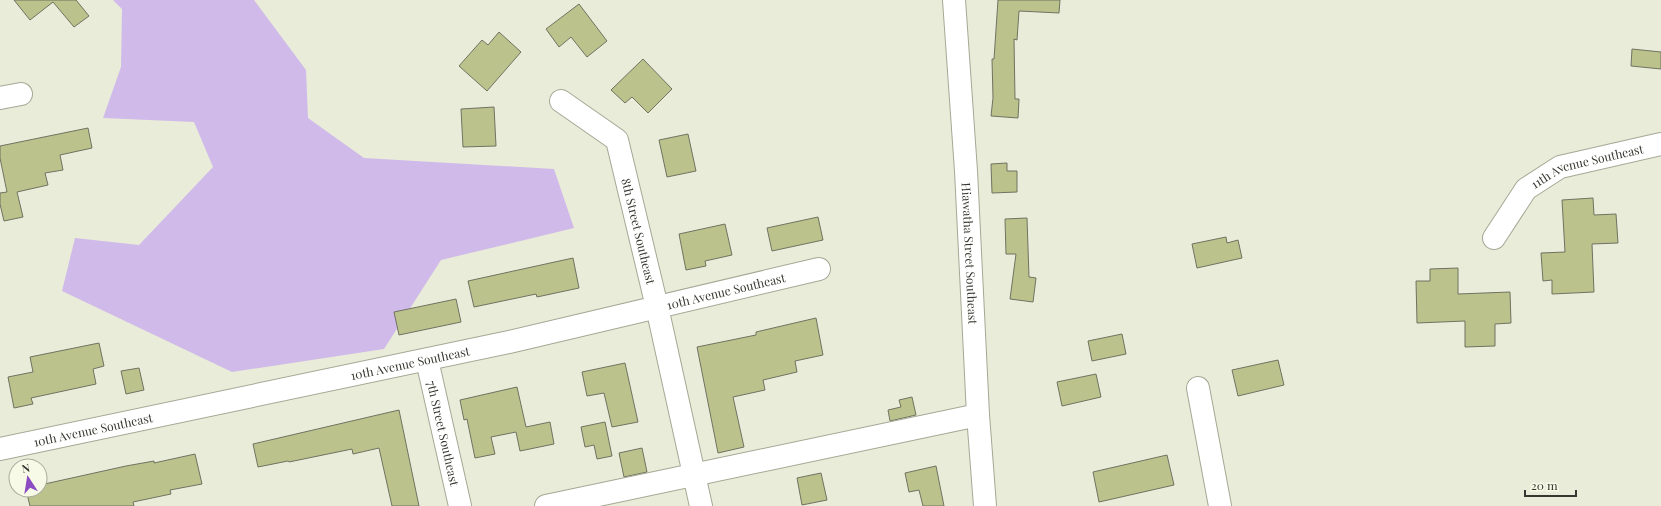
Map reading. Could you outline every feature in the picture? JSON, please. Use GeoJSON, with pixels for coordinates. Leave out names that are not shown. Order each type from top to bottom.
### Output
{"type":"FeatureCollection","features":[{"type":"Feature","properties":{"kind":"street","name":"Hiawatha Street Southeast"},"geometry":{"type":"LineString","coordinates":[[954,0],[966,171],[978,415],[985,506]]}},
{"type":"Feature","properties":{"kind":"street","name":"8th Street Southeast"},"geometry":{"type":"LineString","coordinates":[[561,101],[617,140],[657,307],[701,506]]}},
{"type":"Feature","properties":{"kind":"street","name":"11th Avenue Southeast"},"geometry":{"type":"LineString","coordinates":[[1494,238],[1526,190],[1560,167],[1661,144]]}},
{"type":"Feature","properties":{"kind":"street","name":"10th Avenue Southeast"},"geometry":{"type":"LineString","coordinates":[[0,449],[509,342],[819,269]]}},
{"type":"Feature","properties":{"kind":"street","name":"7th Street Southeast"},"geometry":{"type":"LineString","coordinates":[[427,360],[460,506]]}},
{"type":"Feature","properties":{"kind":"street"},"geometry":{"type":"LineString","coordinates":[[1198,388],[1220,506]]}},
{"type":"Feature","properties":{"kind":"street"},"geometry":{"type":"LineString","coordinates":[[546,506],[978,415]]}},
{"type":"Feature","properties":{"kind":"shaded area"},"geometry":{"type":"Polygon","coordinates":[[[113,0],[254,0],[306,70],[308,118],[364,158],[554,169],[574,228],[441,260],[384,349],[232,372],[62,291],[75,238],[139,245],[213,167],[194,122],[103,118],[121,67],[122,9],[113,0]]]}},
{"type":"Feature","properties":{"kind":"building"},"geometry":{"type":"Polygon","coordinates":[[[14,0],[76,0],[89,16],[74,27],[53,2],[30,20],[14,0]]]}},
{"type":"Feature","properties":{"kind":"building"},"geometry":{"type":"Polygon","coordinates":[[[998,0],[1060,0],[1059,13],[1019,11],[1017,40],[1014,39],[1015,99],[1019,99],[1018,118],[991,116],[993,98],[992,59],[994,59],[998,0]]]}},
{"type":"Feature","properties":{"kind":"building"},"geometry":{"type":"Polygon","coordinates":[[[579,4],[607,41],[587,57],[571,37],[559,47],[546,29],[579,4]]]}},
{"type":"Feature","properties":{"kind":"building"},"geometry":{"type":"Polygon","coordinates":[[[499,32],[521,52],[487,91],[459,66],[482,40],[488,45],[499,32]]]}},
{"type":"Feature","properties":{"kind":"building"},"geometry":{"type":"Polygon","coordinates":[[[1632,49],[1661,52],[1661,69],[1631,66],[1632,49]]]}},
{"type":"Feature","properties":{"kind":"building"},"geometry":{"type":"Polygon","coordinates":[[[643,59],[672,89],[648,113],[632,97],[625,103],[611,90],[643,59]]]}},
{"type":"Feature","properties":{"kind":"building"},"geometry":{"type":"Polygon","coordinates":[[[494,107],[496,146],[463,147],[461,109],[494,107]]]}},
{"type":"Feature","properties":{"kind":"building"},"geometry":{"type":"Polygon","coordinates":[[[88,128],[92,148],[60,155],[63,170],[45,173],[48,185],[17,192],[23,217],[4,221],[0,204],[0,193],[7,192],[0,158],[0,146],[88,128]]]}},
{"type":"Feature","properties":{"kind":"building"},"geometry":{"type":"Polygon","coordinates":[[[688,134],[696,171],[667,177],[659,140],[688,134]]]}},
{"type":"Feature","properties":{"kind":"building"},"geometry":{"type":"Polygon","coordinates":[[[1007,163],[1007,171],[1017,171],[1017,192],[992,193],[991,164],[1007,163]]]}},
{"type":"Feature","properties":{"kind":"building"},"geometry":{"type":"Polygon","coordinates":[[[1593,198],[1594,215],[1616,214],[1618,243],[1592,244],[1594,292],[1552,294],[1552,280],[1543,281],[1541,253],[1565,252],[1562,200],[1593,198]]]}},
{"type":"Feature","properties":{"kind":"building"},"geometry":{"type":"Polygon","coordinates":[[[818,217],[823,240],[772,251],[767,228],[818,217]]]}},
{"type":"Feature","properties":{"kind":"building"},"geometry":{"type":"Polygon","coordinates":[[[1027,218],[1029,277],[1036,278],[1033,302],[1010,299],[1016,254],[1006,254],[1005,219],[1027,218]]]}},
{"type":"Feature","properties":{"kind":"building"},"geometry":{"type":"Polygon","coordinates":[[[725,224],[732,255],[705,261],[706,266],[686,270],[679,234],[725,224]]]}},
{"type":"Feature","properties":{"kind":"building"},"geometry":{"type":"Polygon","coordinates":[[[1226,237],[1227,243],[1238,240],[1242,258],[1197,268],[1192,244],[1226,237]]]}},
{"type":"Feature","properties":{"kind":"building"},"geometry":{"type":"Polygon","coordinates":[[[573,258],[579,288],[537,297],[536,294],[474,307],[468,281],[573,258]]]}},
{"type":"Feature","properties":{"kind":"building"},"geometry":{"type":"Polygon","coordinates":[[[1458,268],[1458,294],[1510,292],[1511,323],[1495,324],[1495,346],[1465,347],[1465,321],[1417,323],[1416,281],[1430,281],[1430,269],[1458,268]]]}},
{"type":"Feature","properties":{"kind":"building"},"geometry":{"type":"Polygon","coordinates":[[[456,299],[461,322],[399,335],[394,312],[456,299]]]}},
{"type":"Feature","properties":{"kind":"building"},"geometry":{"type":"Polygon","coordinates":[[[816,318],[823,355],[795,361],[797,372],[763,380],[765,390],[733,397],[744,447],[718,453],[697,347],[756,335],[756,332],[816,318]]]}},
{"type":"Feature","properties":{"kind":"building"},"geometry":{"type":"Polygon","coordinates":[[[1122,334],[1126,354],[1092,361],[1088,341],[1122,334]]]}},
{"type":"Feature","properties":{"kind":"building"},"geometry":{"type":"Polygon","coordinates":[[[99,343],[104,366],[93,369],[96,384],[31,398],[33,404],[14,408],[8,377],[33,372],[30,357],[99,343]]]}},
{"type":"Feature","properties":{"kind":"building"},"geometry":{"type":"Polygon","coordinates":[[[1278,360],[1284,385],[1238,396],[1232,370],[1278,360]]]}},
{"type":"Feature","properties":{"kind":"building"},"geometry":{"type":"Polygon","coordinates":[[[625,363],[638,422],[612,427],[604,393],[587,396],[582,372],[625,363]]]}},
{"type":"Feature","properties":{"kind":"building"},"geometry":{"type":"Polygon","coordinates":[[[139,368],[144,390],[126,394],[121,371],[139,368]]]}},
{"type":"Feature","properties":{"kind":"building"},"geometry":{"type":"Polygon","coordinates":[[[1096,374],[1101,397],[1062,406],[1057,382],[1096,374]]]}},
{"type":"Feature","properties":{"kind":"building"},"geometry":{"type":"Polygon","coordinates":[[[517,387],[526,427],[550,422],[554,444],[520,451],[516,432],[491,437],[495,454],[475,458],[467,419],[464,420],[460,400],[517,387]]]}},
{"type":"Feature","properties":{"kind":"building"},"geometry":{"type":"Polygon","coordinates":[[[912,397],[916,415],[890,421],[888,410],[901,407],[899,400],[912,397]]]}},
{"type":"Feature","properties":{"kind":"building"},"geometry":{"type":"Polygon","coordinates":[[[399,410],[419,506],[392,506],[379,448],[353,454],[352,449],[258,467],[253,444],[399,410]]]}},
{"type":"Feature","properties":{"kind":"building"},"geometry":{"type":"Polygon","coordinates":[[[605,422],[612,456],[597,459],[594,445],[585,447],[581,427],[605,422]]]}},
{"type":"Feature","properties":{"kind":"building"},"geometry":{"type":"Polygon","coordinates":[[[642,448],[647,472],[624,477],[619,453],[642,448]]]}},
{"type":"Feature","properties":{"kind":"building"},"geometry":{"type":"Polygon","coordinates":[[[195,454],[202,484],[170,490],[171,494],[133,502],[134,506],[30,506],[28,498],[48,498],[48,483],[126,466],[154,461],[154,463],[195,454]]]}},
{"type":"Feature","properties":{"kind":"building"},"geometry":{"type":"Polygon","coordinates":[[[1167,455],[1174,485],[1099,502],[1093,472],[1167,455]]]}},
{"type":"Feature","properties":{"kind":"building"},"geometry":{"type":"Polygon","coordinates":[[[936,466],[944,506],[923,506],[919,490],[909,492],[905,473],[936,466]]]}},
{"type":"Feature","properties":{"kind":"building"},"geometry":{"type":"Polygon","coordinates":[[[821,473],[827,500],[802,505],[797,478],[821,473]]]}}]}
